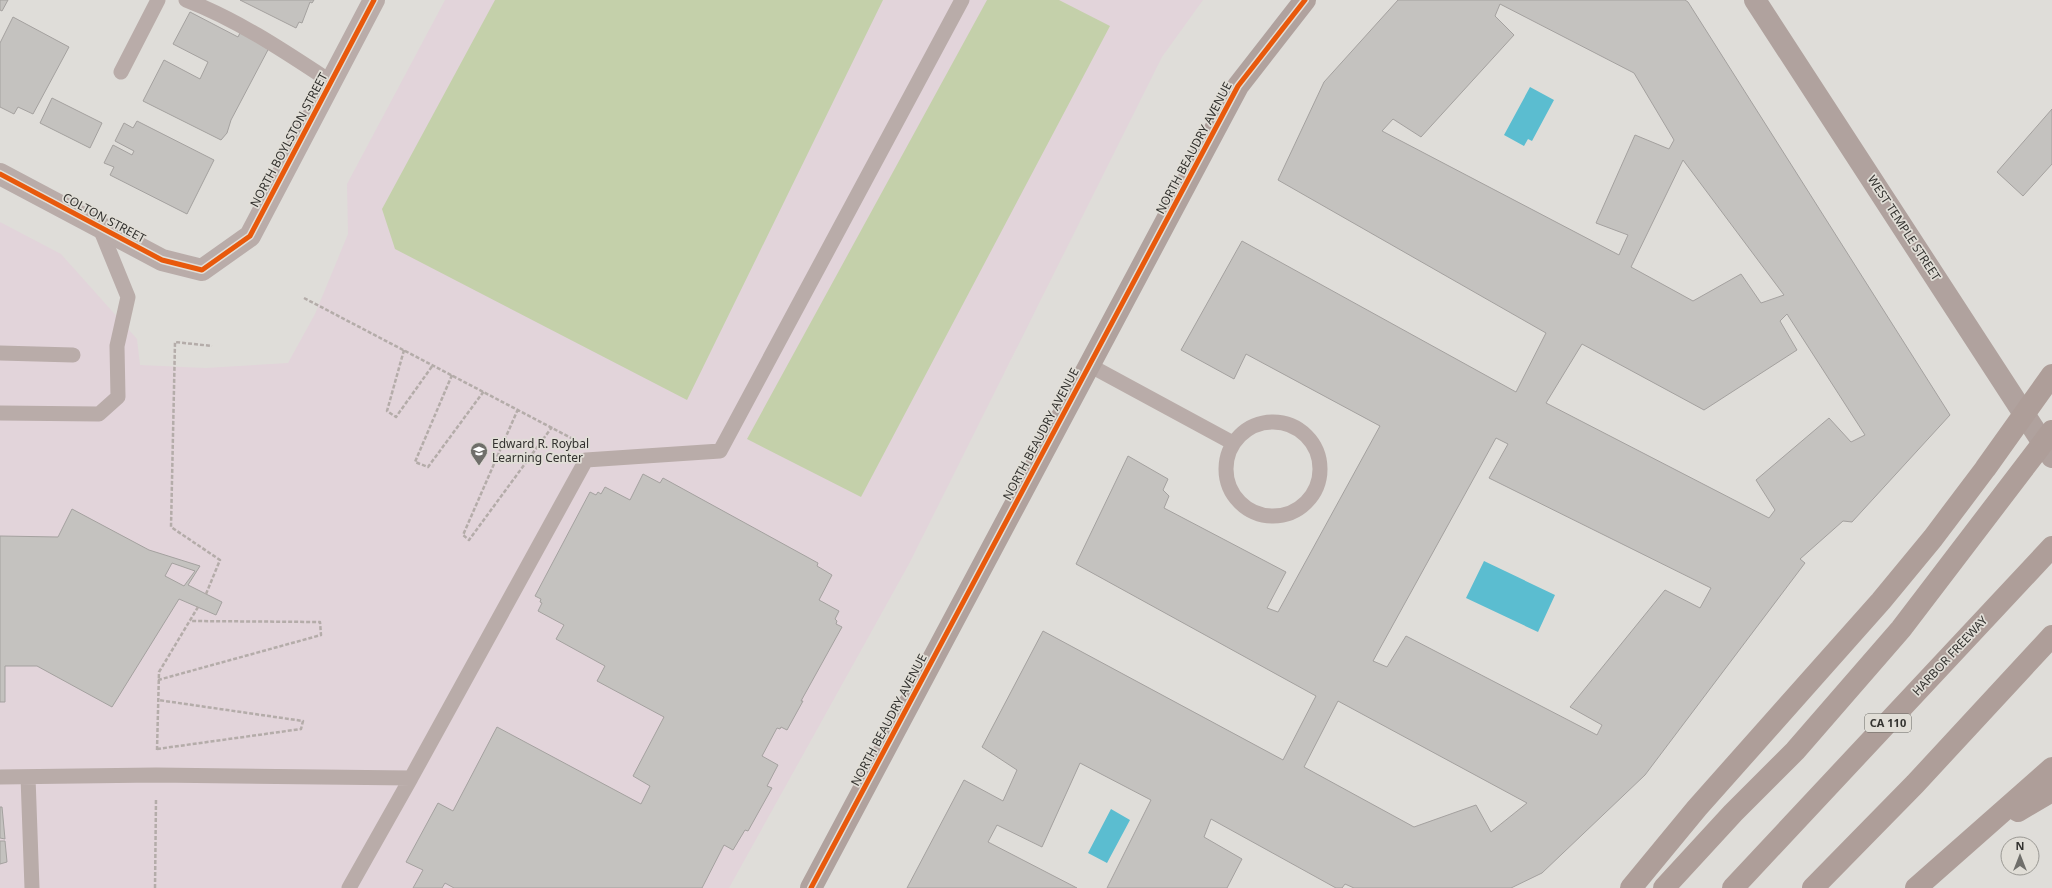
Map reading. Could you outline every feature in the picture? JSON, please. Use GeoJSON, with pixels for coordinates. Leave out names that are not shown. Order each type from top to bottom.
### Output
{"type":"FeatureCollection","features":[{"type":"Feature","properties":{"kind":"highway"},"geometry":{"type":"LineString","coordinates":[[1631,888],[1697,808],[1881,601],[1934,538],[2052,375]]}},
{"type":"Feature","properties":{"kind":"highway"},"geometry":{"type":"LineString","coordinates":[[1664,888],[1732,813],[1795,751],[1902,629],[2002,495],[2052,431]]}},
{"type":"Feature","properties":{"kind":"highway","name":"HARBOR FREEWAY"},"geometry":{"type":"LineString","coordinates":[[1733,888],[2048,552]]}},
{"type":"Feature","properties":{"kind":"highway"},"geometry":{"type":"LineString","coordinates":[[1813,888],[1914,784],[2052,636]]}},
{"type":"Feature","properties":{"kind":"highway"},"geometry":{"type":"LineString","coordinates":[[1916,888],[2052,768]]}},
{"type":"Feature","properties":{"kind":"highway"},"geometry":{"type":"LineString","coordinates":[[1976,836],[2052,791]]}},
{"type":"Feature","properties":{"kind":"street","name":"NORTH BOYLSTON STREET"},"geometry":{"type":"LineString","coordinates":[[202,270],[250,236],[374,0]]}},
{"type":"Feature","properties":{"kind":"street","name":"NORTH BEAUDRY AVENUE"},"geometry":{"type":"LineString","coordinates":[[811,888],[1238,86],[1305,0]]}},
{"type":"Feature","properties":{"kind":"street","name":"WEST TEMPLE STREET"},"geometry":{"type":"LineString","coordinates":[[1755,0],[2052,457]]}},
{"type":"Feature","properties":{"kind":"street","name":"COLTON STREET"},"geometry":{"type":"LineString","coordinates":[[0,174],[162,260],[202,270]]}},
{"type":"Feature","properties":{"kind":"lane"},"geometry":{"type":"LineString","coordinates":[[121,72],[158,0]]}},
{"type":"Feature","properties":{"kind":"lane"},"geometry":{"type":"LineString","coordinates":[[186,0],[216,12],[274,45],[331,82]]}},
{"type":"Feature","properties":{"kind":"lane"},"geometry":{"type":"LineString","coordinates":[[349,888],[586,460],[720,451],[962,0]]}},
{"type":"Feature","properties":{"kind":"lane"},"geometry":{"type":"LineString","coordinates":[[0,413],[99,414],[118,397],[117,346],[128,297],[98,226]]}},
{"type":"Feature","properties":{"kind":"lane"},"geometry":{"type":"LineString","coordinates":[[0,353],[73,355]]}},
{"type":"Feature","properties":{"kind":"lane"},"geometry":{"type":"LineString","coordinates":[[1089,365],[1233,443]]}},
{"type":"Feature","properties":{"kind":"lane"},"geometry":{"type":"LineString","coordinates":[[1271,422],[1286,423],[1300,430],[1310,440],[1318,454],[1320,468],[1318,484],[1310,498],[1299,508],[1284,514],[1268,515],[1252,511],[1239,502],[1230,489],[1226,474],[1227,458],[1233,443],[1243,432],[1256,424],[1271,422]]}},
{"type":"Feature","properties":{"kind":"lane"},"geometry":{"type":"LineString","coordinates":[[0,777],[156,775],[411,778]]}},
{"type":"Feature","properties":{"kind":"lane"},"geometry":{"type":"LineString","coordinates":[[28,776],[32,888]]}},
{"type":"Feature","properties":{"kind":"path"},"geometry":{"type":"LineString","coordinates":[[304,298],[543,422]]}},
{"type":"Feature","properties":{"kind":"path"},"geometry":{"type":"LineString","coordinates":[[206,594],[220,560],[171,527],[175,342],[212,346]]}},
{"type":"Feature","properties":{"kind":"path"},"geometry":{"type":"LineString","coordinates":[[404,350],[387,411],[396,417],[433,365]]}},
{"type":"Feature","properties":{"kind":"path"},"geometry":{"type":"LineString","coordinates":[[452,375],[415,462],[428,467],[484,391]]}},
{"type":"Feature","properties":{"kind":"path"},"geometry":{"type":"LineString","coordinates":[[518,409],[463,535],[469,540],[552,427]]}},
{"type":"Feature","properties":{"kind":"path"},"geometry":{"type":"LineString","coordinates":[[156,888],[156,775],[159,672],[198,608]]}},
{"type":"Feature","properties":{"kind":"path"},"geometry":{"type":"LineString","coordinates":[[158,680],[320,635],[320,622],[190,621]]}},
{"type":"Feature","properties":{"kind":"path"},"geometry":{"type":"LineString","coordinates":[[157,749],[301,730],[303,721],[158,700]]}},
{"type":"Feature","properties":{"kind":"shaded area","name":"Edward R. Roybal Learning Center"},"geometry":{"type":"Polygon","coordinates":[[[445,0],[1203,0],[1162,57],[909,564],[729,888],[0,888],[0,222],[61,254],[137,339],[140,365],[205,368],[288,363],[315,314],[348,234],[347,184],[445,0]]]}},
{"type":"Feature","properties":{"kind":"green space"},"geometry":{"type":"Polygon","coordinates":[[[495,0],[883,0],[687,400],[395,249],[382,209],[495,0]]]}},
{"type":"Feature","properties":{"kind":"green space"},"geometry":{"type":"Polygon","coordinates":[[[987,0],[1059,0],[1110,26],[861,497],[747,439],[987,0]]]}},
{"type":"Feature","properties":{"kind":"water"},"geometry":{"type":"Polygon","coordinates":[[[1530,87],[1554,100],[1532,141],[1528,139],[1524,146],[1504,135],[1530,87]]]}},
{"type":"Feature","properties":{"kind":"water"},"geometry":{"type":"Polygon","coordinates":[[[1484,561],[1555,595],[1538,632],[1466,598],[1484,561]]]}},
{"type":"Feature","properties":{"kind":"water"},"geometry":{"type":"Polygon","coordinates":[[[1111,809],[1130,820],[1107,863],[1088,853],[1111,809]]]}},
{"type":"Feature","properties":{"kind":"building"},"geometry":{"type":"Polygon","coordinates":[[[0,0],[8,0],[2,11],[0,10],[0,0]]]}},
{"type":"Feature","properties":{"kind":"building"},"geometry":{"type":"Polygon","coordinates":[[[240,0],[314,0],[312,3],[310,2],[302,23],[299,22],[296,28],[240,0]]]}},
{"type":"Feature","properties":{"kind":"building"},"geometry":{"type":"Polygon","coordinates":[[[1398,0],[1685,0],[1688,2],[1950,415],[1852,522],[1843,521],[1800,559],[1805,563],[1645,775],[1542,873],[1511,888],[1354,888],[1345,884],[1342,888],[1336,888],[1211,819],[1204,837],[1242,859],[1227,888],[1107,888],[1151,800],[1080,763],[1042,847],[997,825],[988,842],[1077,888],[907,888],[964,780],[1003,801],[1017,770],[982,747],[1043,631],[1283,760],[1316,696],[1076,564],[1128,456],[1168,479],[1163,490],[1169,496],[1164,508],[1286,572],[1267,608],[1278,612],[1380,426],[1246,354],[1234,379],[1181,350],[1242,241],[1516,392],[1546,333],[1278,180],[1324,82],[1398,0]],[[1500,4],[1495,16],[1514,35],[1421,137],[1393,119],[1382,131],[1619,255],[1628,235],[1596,223],[1635,135],[1669,149],[1674,140],[1634,73],[1500,4]],[[1683,160],[1631,267],[1693,301],[1741,274],[1761,303],[1784,295],[1683,160]],[[1787,314],[1780,321],[1797,350],[1704,410],[1582,344],[1546,403],[1769,518],[1775,510],[1756,480],[1829,418],[1851,442],[1865,435],[1787,314]],[[1496,438],[1373,661],[1387,667],[1406,636],[1597,735],[1602,725],[1570,707],[1665,590],[1700,608],[1711,588],[1489,478],[1508,444],[1496,438]],[[1338,701],[1304,767],[1414,827],[1476,805],[1491,832],[1527,803],[1338,701]]]}},
{"type":"Feature","properties":{"kind":"building"},"geometry":{"type":"Polygon","coordinates":[[[190,12],[238,37],[241,31],[270,46],[231,120],[227,133],[221,140],[143,101],[164,60],[200,79],[208,62],[173,44],[190,12]]]}},
{"type":"Feature","properties":{"kind":"building"},"geometry":{"type":"Polygon","coordinates":[[[13,17],[69,47],[33,114],[18,107],[14,114],[0,107],[0,43],[13,17]]]}},
{"type":"Feature","properties":{"kind":"building"},"geometry":{"type":"Polygon","coordinates":[[[52,98],[102,123],[90,148],[40,123],[52,98]]]}},
{"type":"Feature","properties":{"kind":"building"},"geometry":{"type":"Polygon","coordinates":[[[2052,109],[2052,164],[2023,196],[1997,172],[2052,109]]]}},
{"type":"Feature","properties":{"kind":"building"},"geometry":{"type":"Polygon","coordinates":[[[137,121],[214,160],[187,214],[110,175],[114,167],[104,163],[113,145],[132,155],[134,151],[115,141],[124,123],[133,128],[137,121]]]}},
{"type":"Feature","properties":{"kind":"building"},"geometry":{"type":"Polygon","coordinates":[[[643,474],[660,483],[663,478],[818,563],[817,566],[832,575],[819,600],[839,611],[835,619],[837,621],[836,624],[842,627],[801,701],[803,701],[787,730],[781,727],[780,729],[777,728],[762,756],[778,765],[767,786],[772,788],[748,831],[745,830],[733,850],[724,845],[702,888],[454,888],[445,883],[442,888],[413,888],[423,870],[406,862],[438,803],[453,811],[497,727],[641,804],[650,786],[633,776],[664,717],[597,681],[605,666],[556,639],[564,625],[538,611],[542,603],[540,602],[541,599],[535,596],[590,492],[596,495],[598,492],[601,494],[605,487],[630,500],[643,474]]]}},
{"type":"Feature","properties":{"kind":"building"},"geometry":{"type":"Polygon","coordinates":[[[72,509],[149,550],[200,566],[188,585],[222,602],[216,615],[179,599],[112,707],[37,666],[5,666],[5,702],[0,702],[0,536],[58,537],[72,509]],[[172,563],[165,576],[184,586],[195,571],[172,563]]]}},
{"type":"Feature","properties":{"kind":"building"},"geometry":{"type":"Polygon","coordinates":[[[0,807],[2,807],[5,839],[0,838],[0,807]]]}},
{"type":"Feature","properties":{"kind":"building"},"geometry":{"type":"Polygon","coordinates":[[[0,841],[5,841],[7,862],[0,864],[0,841]]]}},
{"type":"Feature","properties":{"kind":"cycle path"},"geometry":{"type":"LineString","coordinates":[[0,174],[162,260],[202,270],[250,236],[374,0]]}},
{"type":"Feature","properties":{"kind":"cycle path"},"geometry":{"type":"LineString","coordinates":[[811,888],[1238,86],[1305,0]]}},
{"type":"Feature","properties":{"kind":"place","name":"Edward R. Roybal Learning Center"},"geometry":{"type":"Point","coordinates":[479,466]}}]}
